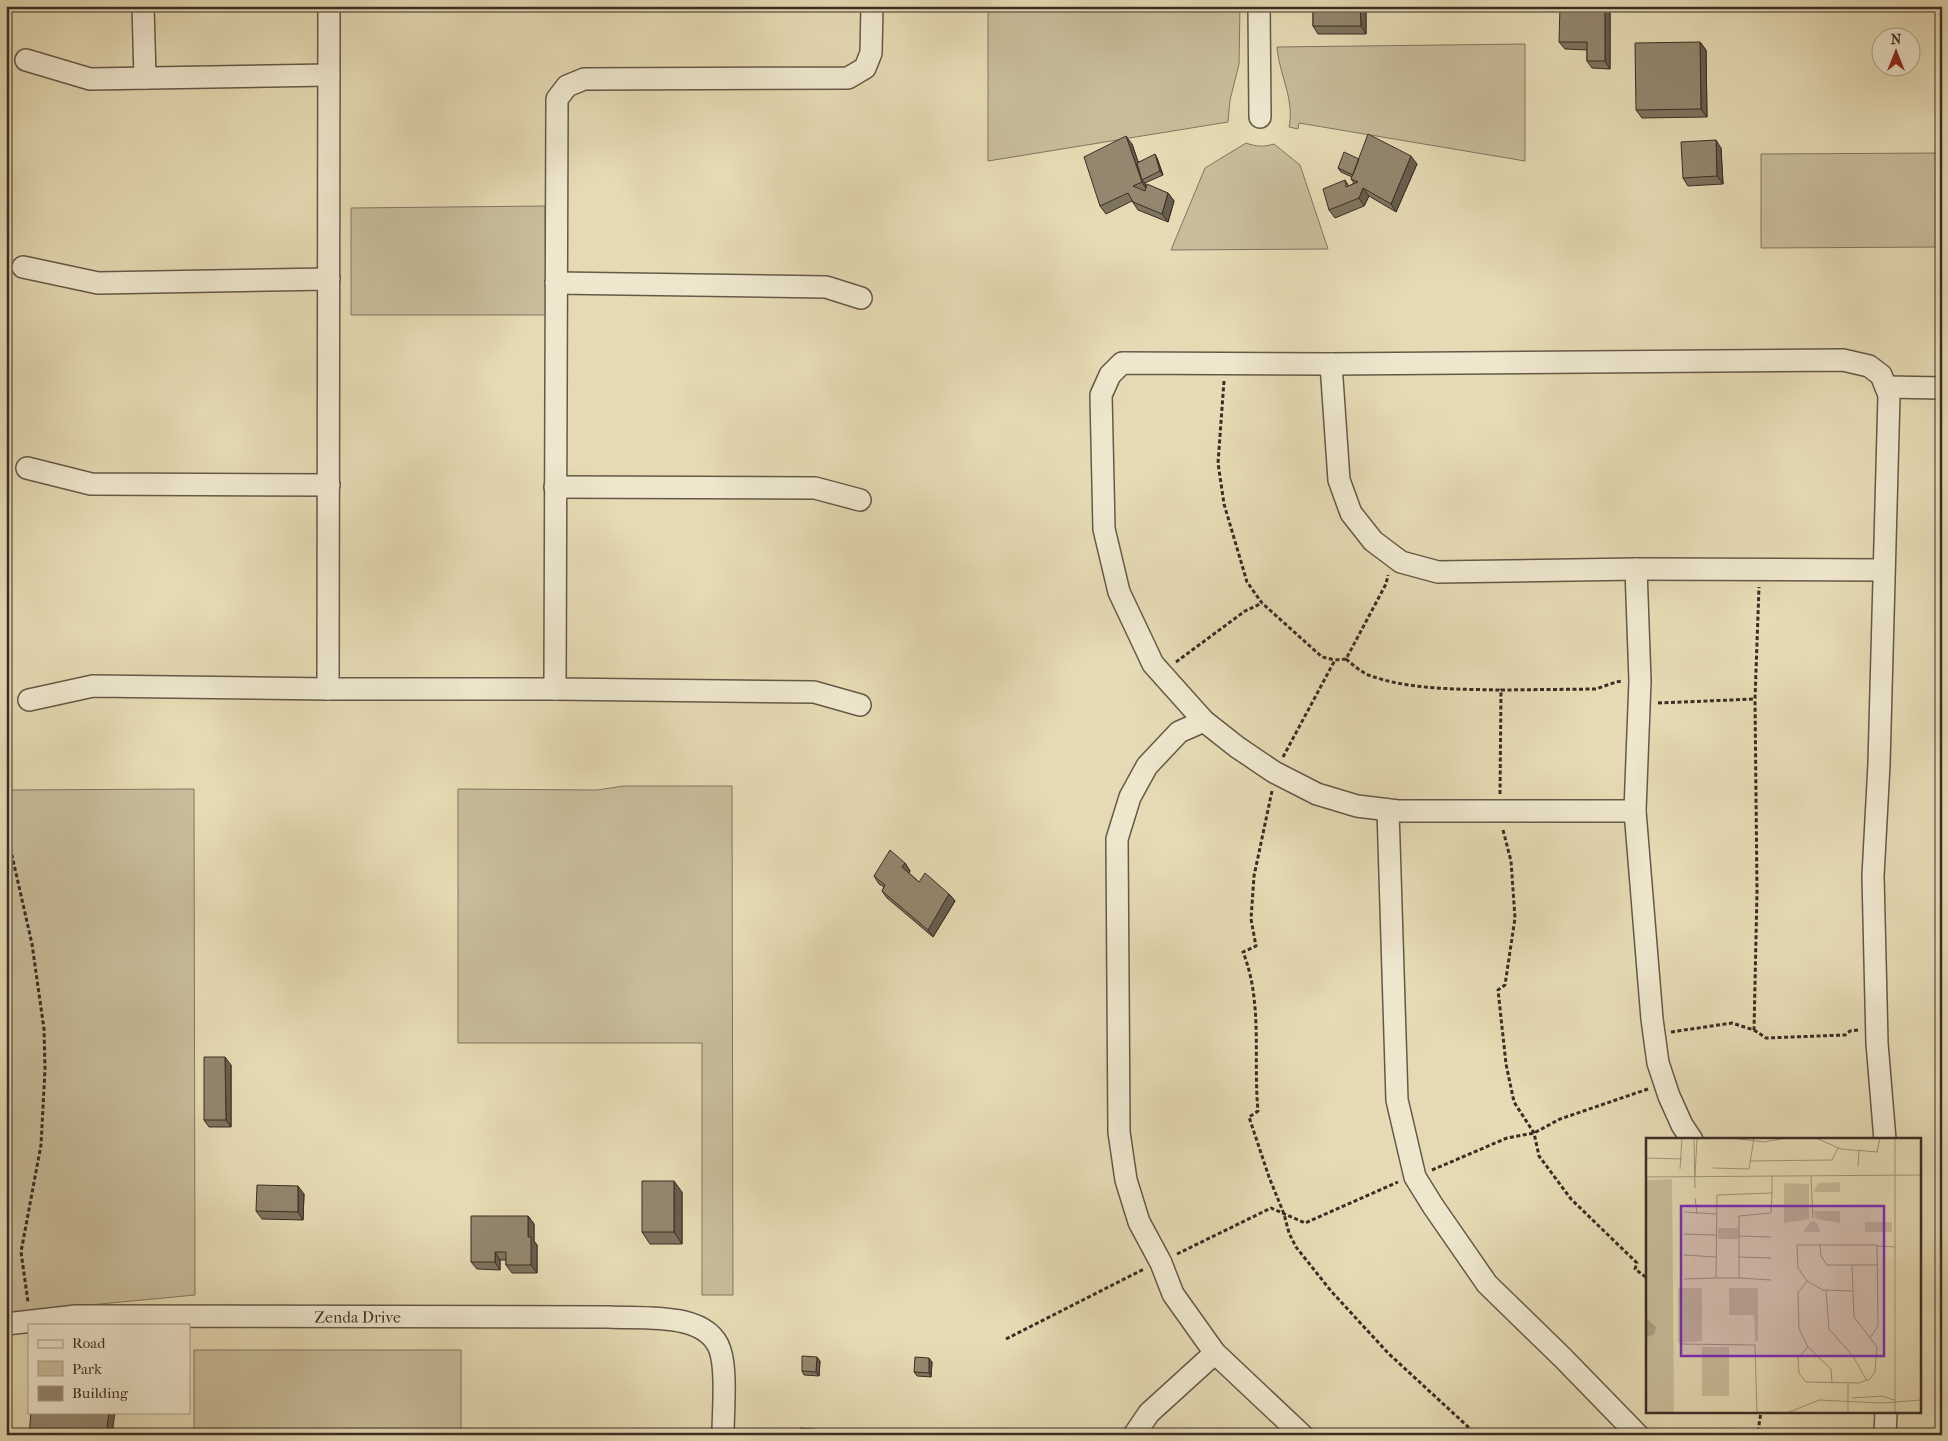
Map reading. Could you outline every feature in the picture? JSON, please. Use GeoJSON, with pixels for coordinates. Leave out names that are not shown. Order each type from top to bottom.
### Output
{"type":"FeatureCollection","features":[{"type":"Feature","properties":{"kind":"street"},"geometry":{"type":"LineString","coordinates":[[143,6],[145,78]]}},
{"type":"Feature","properties":{"kind":"street"},"geometry":{"type":"LineString","coordinates":[[328,689],[329,6]]}},
{"type":"Feature","properties":{"kind":"street"},"geometry":{"type":"LineString","coordinates":[[555,689],[557,99],[567,86],[584,79],[848,78],[865,68],[871,53],[872,6]]}},
{"type":"Feature","properties":{"kind":"street"},"geometry":{"type":"LineString","coordinates":[[1259,6],[1260,118]]}},
{"type":"Feature","properties":{"kind":"street"},"geometry":{"type":"LineString","coordinates":[[26,60],[90,79],[329,75]]}},
{"type":"Feature","properties":{"kind":"street"},"geometry":{"type":"LineString","coordinates":[[23,267],[98,282],[329,279]]}},
{"type":"Feature","properties":{"kind":"street"},"geometry":{"type":"LineString","coordinates":[[556,283],[826,287],[861,298]]}},
{"type":"Feature","properties":{"kind":"street"},"geometry":{"type":"LineString","coordinates":[[1635,810],[1388,810],[1357,806],[1317,794],[1274,772],[1237,747],[1204,720],[1153,664],[1120,592],[1104,529],[1101,394],[1110,375],[1122,362],[1332,364],[1843,360],[1869,366],[1881,375],[1889,395],[1879,764],[1873,876],[1876,1027],[1885,1138]]}},
{"type":"Feature","properties":{"kind":"street"},"geometry":{"type":"LineString","coordinates":[[1332,364],[1339,480],[1351,513],[1373,541],[1401,562],[1438,572],[1636,569],[1884,570]]}},
{"type":"Feature","properties":{"kind":"street"},"geometry":{"type":"LineString","coordinates":[[1886,387],[1942,388]]}},
{"type":"Feature","properties":{"kind":"street"},"geometry":{"type":"LineString","coordinates":[[27,468],[91,484],[328,484]]}},
{"type":"Feature","properties":{"kind":"street"},"geometry":{"type":"LineString","coordinates":[[556,488],[815,488],[860,500]]}},
{"type":"Feature","properties":{"kind":"street"},"geometry":{"type":"LineString","coordinates":[[1636,569],[1640,681],[1635,810],[1654,1034],[1658,1063],[1665,1084],[1682,1125],[1691,1138]]}},
{"type":"Feature","properties":{"kind":"street"},"geometry":{"type":"LineString","coordinates":[[28,700],[93,686],[814,692],[860,705]]}},
{"type":"Feature","properties":{"kind":"street"},"geometry":{"type":"LineString","coordinates":[[1204,720],[1178,732],[1147,766],[1130,797],[1117,839],[1120,1132],[1126,1180],[1139,1222],[1161,1263],[1173,1294],[1215,1353],[1302,1435]]}},
{"type":"Feature","properties":{"kind":"street"},"geometry":{"type":"LineString","coordinates":[[1388,810],[1397,1100],[1415,1177],[1487,1284],[1638,1435]]}},
{"type":"Feature","properties":{"kind":"street","name":"Zenda Drive"},"geometry":{"type":"LineString","coordinates":[[6,1324],[76,1316],[609,1318],[691,1322],[708,1332],[720,1349],[723,1368],[723,1435]]}},
{"type":"Feature","properties":{"kind":"street"},"geometry":{"type":"LineString","coordinates":[[1134,1435],[1149,1413],[1215,1353]]}},
{"type":"Feature","properties":{"kind":"street"},"geometry":{"type":"LineString","coordinates":[[1885,1435],[1886,1414]]}},
{"type":"Feature","properties":{"kind":"path"},"geometry":{"type":"LineString","coordinates":[[1223,363],[1224,379],[1218,463],[1224,504],[1247,582],[1262,603],[1322,657],[1335,660],[1346,659],[1367,674],[1401,683],[1455,689],[1596,689],[1616,682],[1640,681]]}},
{"type":"Feature","properties":{"kind":"path"},"geometry":{"type":"LineString","coordinates":[[1346,659],[1386,584],[1390,568],[1397,559]]}},
{"type":"Feature","properties":{"kind":"path"},"geometry":{"type":"LineString","coordinates":[[1754,1030],[1756,892],[1754,699],[1758,569]]}},
{"type":"Feature","properties":{"kind":"path"},"geometry":{"type":"LineString","coordinates":[[1161,673],[1246,612],[1262,603]]}},
{"type":"Feature","properties":{"kind":"path"},"geometry":{"type":"LineString","coordinates":[[1335,660],[1274,772],[1271,798],[1254,876],[1251,919],[1256,946],[1243,952],[1250,968],[1257,1029],[1256,1084],[1258,1111],[1249,1117],[1289,1233],[1296,1247],[1331,1291],[1388,1353],[1477,1435]]}},
{"type":"Feature","properties":{"kind":"path"},"geometry":{"type":"LineString","coordinates":[[1501,690],[1499,811],[1511,861],[1515,918],[1505,985],[1498,990],[1504,1045],[1514,1102],[1534,1133],[1539,1156],[1572,1199],[1637,1263],[1635,1269],[1646,1277]]}},
{"type":"Feature","properties":{"kind":"path"},"geometry":{"type":"LineString","coordinates":[[1639,704],[1754,699]]}},
{"type":"Feature","properties":{"kind":"path"},"geometry":{"type":"LineString","coordinates":[[6,829],[32,944],[44,1029],[45,1069],[41,1145],[21,1252],[31,1321]]}},
{"type":"Feature","properties":{"kind":"path"},"geometry":{"type":"LineString","coordinates":[[1654,1034],[1732,1023],[1754,1030],[1766,1038],[1845,1035],[1850,1031],[1876,1027]]}},
{"type":"Feature","properties":{"kind":"path"},"geometry":{"type":"LineString","coordinates":[[1006,1338],[1271,1208],[1304,1223],[1398,1182],[1415,1177],[1507,1138],[1534,1133],[1560,1119],[1639,1091],[1665,1084]]}},
{"type":"Feature","properties":{"kind":"path"},"geometry":{"type":"LineString","coordinates":[[1752,1435],[1758,1431],[1761,1414]]}},
{"type":"Feature","properties":{"kind":"green space"},"geometry":{"type":"Polygon","coordinates":[[[988,6],[1240,6],[1239,64],[1230,100],[1228,122],[988,161],[988,6]]]}},
{"type":"Feature","properties":{"kind":"green space"},"geometry":{"type":"Polygon","coordinates":[[[1525,44],[1525,161],[1299,123],[1298,129],[1289,127],[1290,107],[1277,47],[1525,44]]]}},
{"type":"Feature","properties":{"kind":"green space"},"geometry":{"type":"Polygon","coordinates":[[[1246,143],[1260,146],[1274,144],[1300,165],[1328,249],[1171,250],[1205,168],[1246,143]]]}},
{"type":"Feature","properties":{"kind":"green space"},"geometry":{"type":"Polygon","coordinates":[[[1942,153],[1942,247],[1761,248],[1761,154],[1942,153]]]}},
{"type":"Feature","properties":{"kind":"green space"},"geometry":{"type":"Polygon","coordinates":[[[545,206],[546,315],[351,315],[351,208],[545,206]]]}},
{"type":"Feature","properties":{"kind":"green space"},"geometry":{"type":"Polygon","coordinates":[[[624,786],[732,786],[733,1295],[702,1295],[702,1043],[458,1043],[458,789],[597,790],[624,786]]]}},
{"type":"Feature","properties":{"kind":"green space"},"geometry":{"type":"Polygon","coordinates":[[[194,789],[195,1295],[6,1313],[6,790],[194,789]]]}},
{"type":"Feature","properties":{"kind":"green space"},"geometry":{"type":"Polygon","coordinates":[[[194,1350],[461,1350],[461,1435],[194,1435],[194,1350]]]}},
{"type":"Feature","properties":{"kind":"building"},"geometry":{"type":"Polygon","coordinates":[[[1313,6],[1360,6],[1361,26],[1313,26],[1313,6]]]}},
{"type":"Feature","properties":{"kind":"building"},"geometry":{"type":"Polygon","coordinates":[[[1560,6],[1605,6],[1605,61],[1587,61],[1587,42],[1559,42],[1560,6]]]}},
{"type":"Feature","properties":{"kind":"building"},"geometry":{"type":"Polygon","coordinates":[[[1700,42],[1701,109],[1636,110],[1635,43],[1700,42]]]}},
{"type":"Feature","properties":{"kind":"building"},"geometry":{"type":"Polygon","coordinates":[[[1368,134],[1411,156],[1391,204],[1363,188],[1359,198],[1329,210],[1323,189],[1345,180],[1346,187],[1358,182],[1351,179],[1368,134]]]}},
{"type":"Feature","properties":{"kind":"building"},"geometry":{"type":"Polygon","coordinates":[[[1126,136],[1142,182],[1133,186],[1145,191],[1147,184],[1168,193],[1162,214],[1133,202],[1128,193],[1100,206],[1084,157],[1126,136]]]}},
{"type":"Feature","properties":{"kind":"building"},"geometry":{"type":"Polygon","coordinates":[[[1716,140],[1717,176],[1683,178],[1681,142],[1716,140]]]}},
{"type":"Feature","properties":{"kind":"building"},"geometry":{"type":"Polygon","coordinates":[[[1344,152],[1359,159],[1353,175],[1338,168],[1344,152]]]}},
{"type":"Feature","properties":{"kind":"building"},"geometry":{"type":"Polygon","coordinates":[[[1155,154],[1160,171],[1142,180],[1137,163],[1155,154]]]}},
{"type":"Feature","properties":{"kind":"building"},"geometry":{"type":"Polygon","coordinates":[[[890,850],[905,863],[902,867],[919,882],[925,873],[949,894],[928,930],[882,891],[885,885],[874,876],[890,850]]]}},
{"type":"Feature","properties":{"kind":"building"},"geometry":{"type":"Polygon","coordinates":[[[204,1057],[225,1057],[226,1120],[204,1120],[204,1057]]]}},
{"type":"Feature","properties":{"kind":"building"},"geometry":{"type":"Polygon","coordinates":[[[642,1181],[674,1181],[674,1232],[642,1232],[642,1181]]]}},
{"type":"Feature","properties":{"kind":"building"},"geometry":{"type":"Polygon","coordinates":[[[257,1185],[298,1186],[298,1212],[256,1211],[257,1185]]]}},
{"type":"Feature","properties":{"kind":"building"},"geometry":{"type":"Polygon","coordinates":[[[471,1216],[528,1216],[528,1237],[531,1237],[531,1265],[506,1265],[506,1252],[495,1252],[495,1262],[471,1262],[471,1216]]]}},
{"type":"Feature","properties":{"kind":"building"},"geometry":{"type":"Polygon","coordinates":[[[802,1356],[817,1357],[816,1372],[802,1371],[802,1356]]]}},
{"type":"Feature","properties":{"kind":"building"},"geometry":{"type":"Polygon","coordinates":[[[915,1357],[929,1358],[929,1373],[914,1372],[915,1357]]]}},
{"type":"Feature","properties":{"kind":"building"},"geometry":{"type":"Polygon","coordinates":[[[31,1414],[109,1414],[106,1435],[29,1435],[31,1414]]]}},
{"type":"Feature","properties":{"kind":"building"},"geometry":{"type":"Polygon","coordinates":[[[800,1428],[815,1429],[814,1435],[799,1435],[800,1428]]]}},
{"type":"Feature","properties":{"kind":"building"},"geometry":{"type":"Polygon","coordinates":[[[914,1430],[928,1431],[928,1435],[913,1435],[914,1430]]]}}]}
